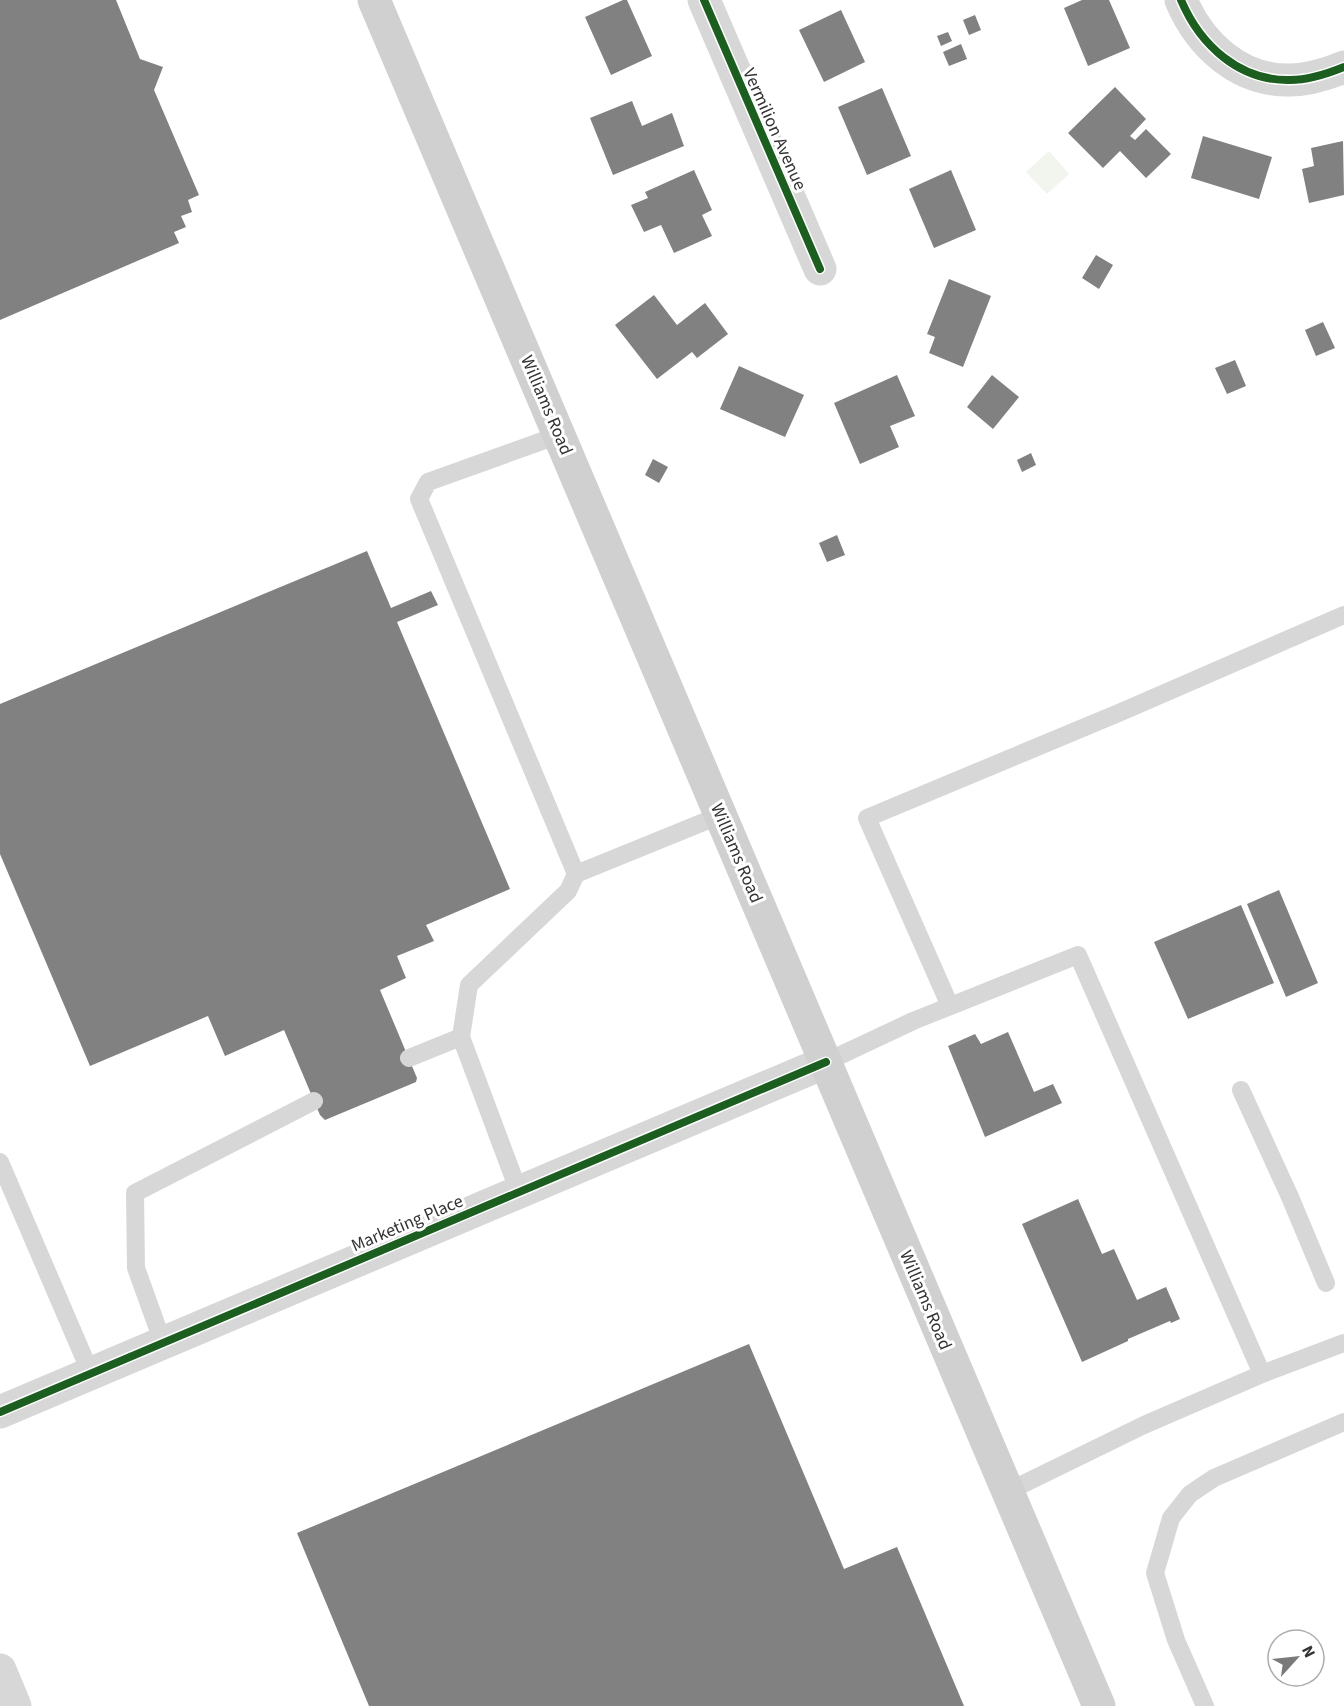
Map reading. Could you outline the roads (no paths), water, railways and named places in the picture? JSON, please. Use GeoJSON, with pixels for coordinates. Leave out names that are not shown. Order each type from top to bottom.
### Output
{"type":"FeatureCollection","features":[{"type":"Feature","properties":{"kind":"main road","name":"Williams Road"},"geometry":{"type":"LineString","coordinates":[[374,0],[1099,1706]]}},
{"type":"Feature","properties":{"kind":"street","name":"Vermilion Avenue"},"geometry":{"type":"LineString","coordinates":[[704,0],[820,269]]}},
{"type":"Feature","properties":{"kind":"street"},"geometry":{"type":"LineString","coordinates":[[1181,0],[1202,37],[1220,55],[1241,69],[1269,78],[1290,81],[1312,78],[1344,67]]}},
{"type":"Feature","properties":{"kind":"street","name":"Marketing Place"},"geometry":{"type":"LineString","coordinates":[[0,1412],[826,1062]]}},
{"type":"Feature","properties":{"kind":"street"},"geometry":{"type":"LineString","coordinates":[[0,1670],[15,1706]]}},
{"type":"Feature","properties":{"kind":"lane"},"geometry":{"type":"LineString","coordinates":[[559,435],[428,482],[419,499],[576,874]]}},
{"type":"Feature","properties":{"kind":"lane"},"geometry":{"type":"LineString","coordinates":[[950,1006],[867,818],[1121,712],[1344,615]]}},
{"type":"Feature","properties":{"kind":"lane"},"geometry":{"type":"LineString","coordinates":[[519,1192],[461,1037],[469,985],[568,891],[576,874],[721,815]]}},
{"type":"Feature","properties":{"kind":"lane"},"geometry":{"type":"LineString","coordinates":[[826,1062],[913,1020],[1078,954],[1262,1374]]}},
{"type":"Feature","properties":{"kind":"lane"},"geometry":{"type":"LineString","coordinates":[[409,1058],[461,1037]]}},
{"type":"Feature","properties":{"kind":"lane"},"geometry":{"type":"LineString","coordinates":[[1241,1090],[1326,1283]]}},
{"type":"Feature","properties":{"kind":"lane"},"geometry":{"type":"LineString","coordinates":[[163,1343],[136,1268],[135,1193],[314,1101]]}},
{"type":"Feature","properties":{"kind":"lane"},"geometry":{"type":"LineString","coordinates":[[0,1162],[91,1374]]}},
{"type":"Feature","properties":{"kind":"lane"},"geometry":{"type":"LineString","coordinates":[[1007,1492],[1144,1425],[1262,1374],[1344,1343]]}},
{"type":"Feature","properties":{"kind":"lane"},"geometry":{"type":"LineString","coordinates":[[1205,1706],[1176,1640],[1155,1573],[1171,1518],[1190,1494],[1214,1478],[1344,1422]]}}]}
